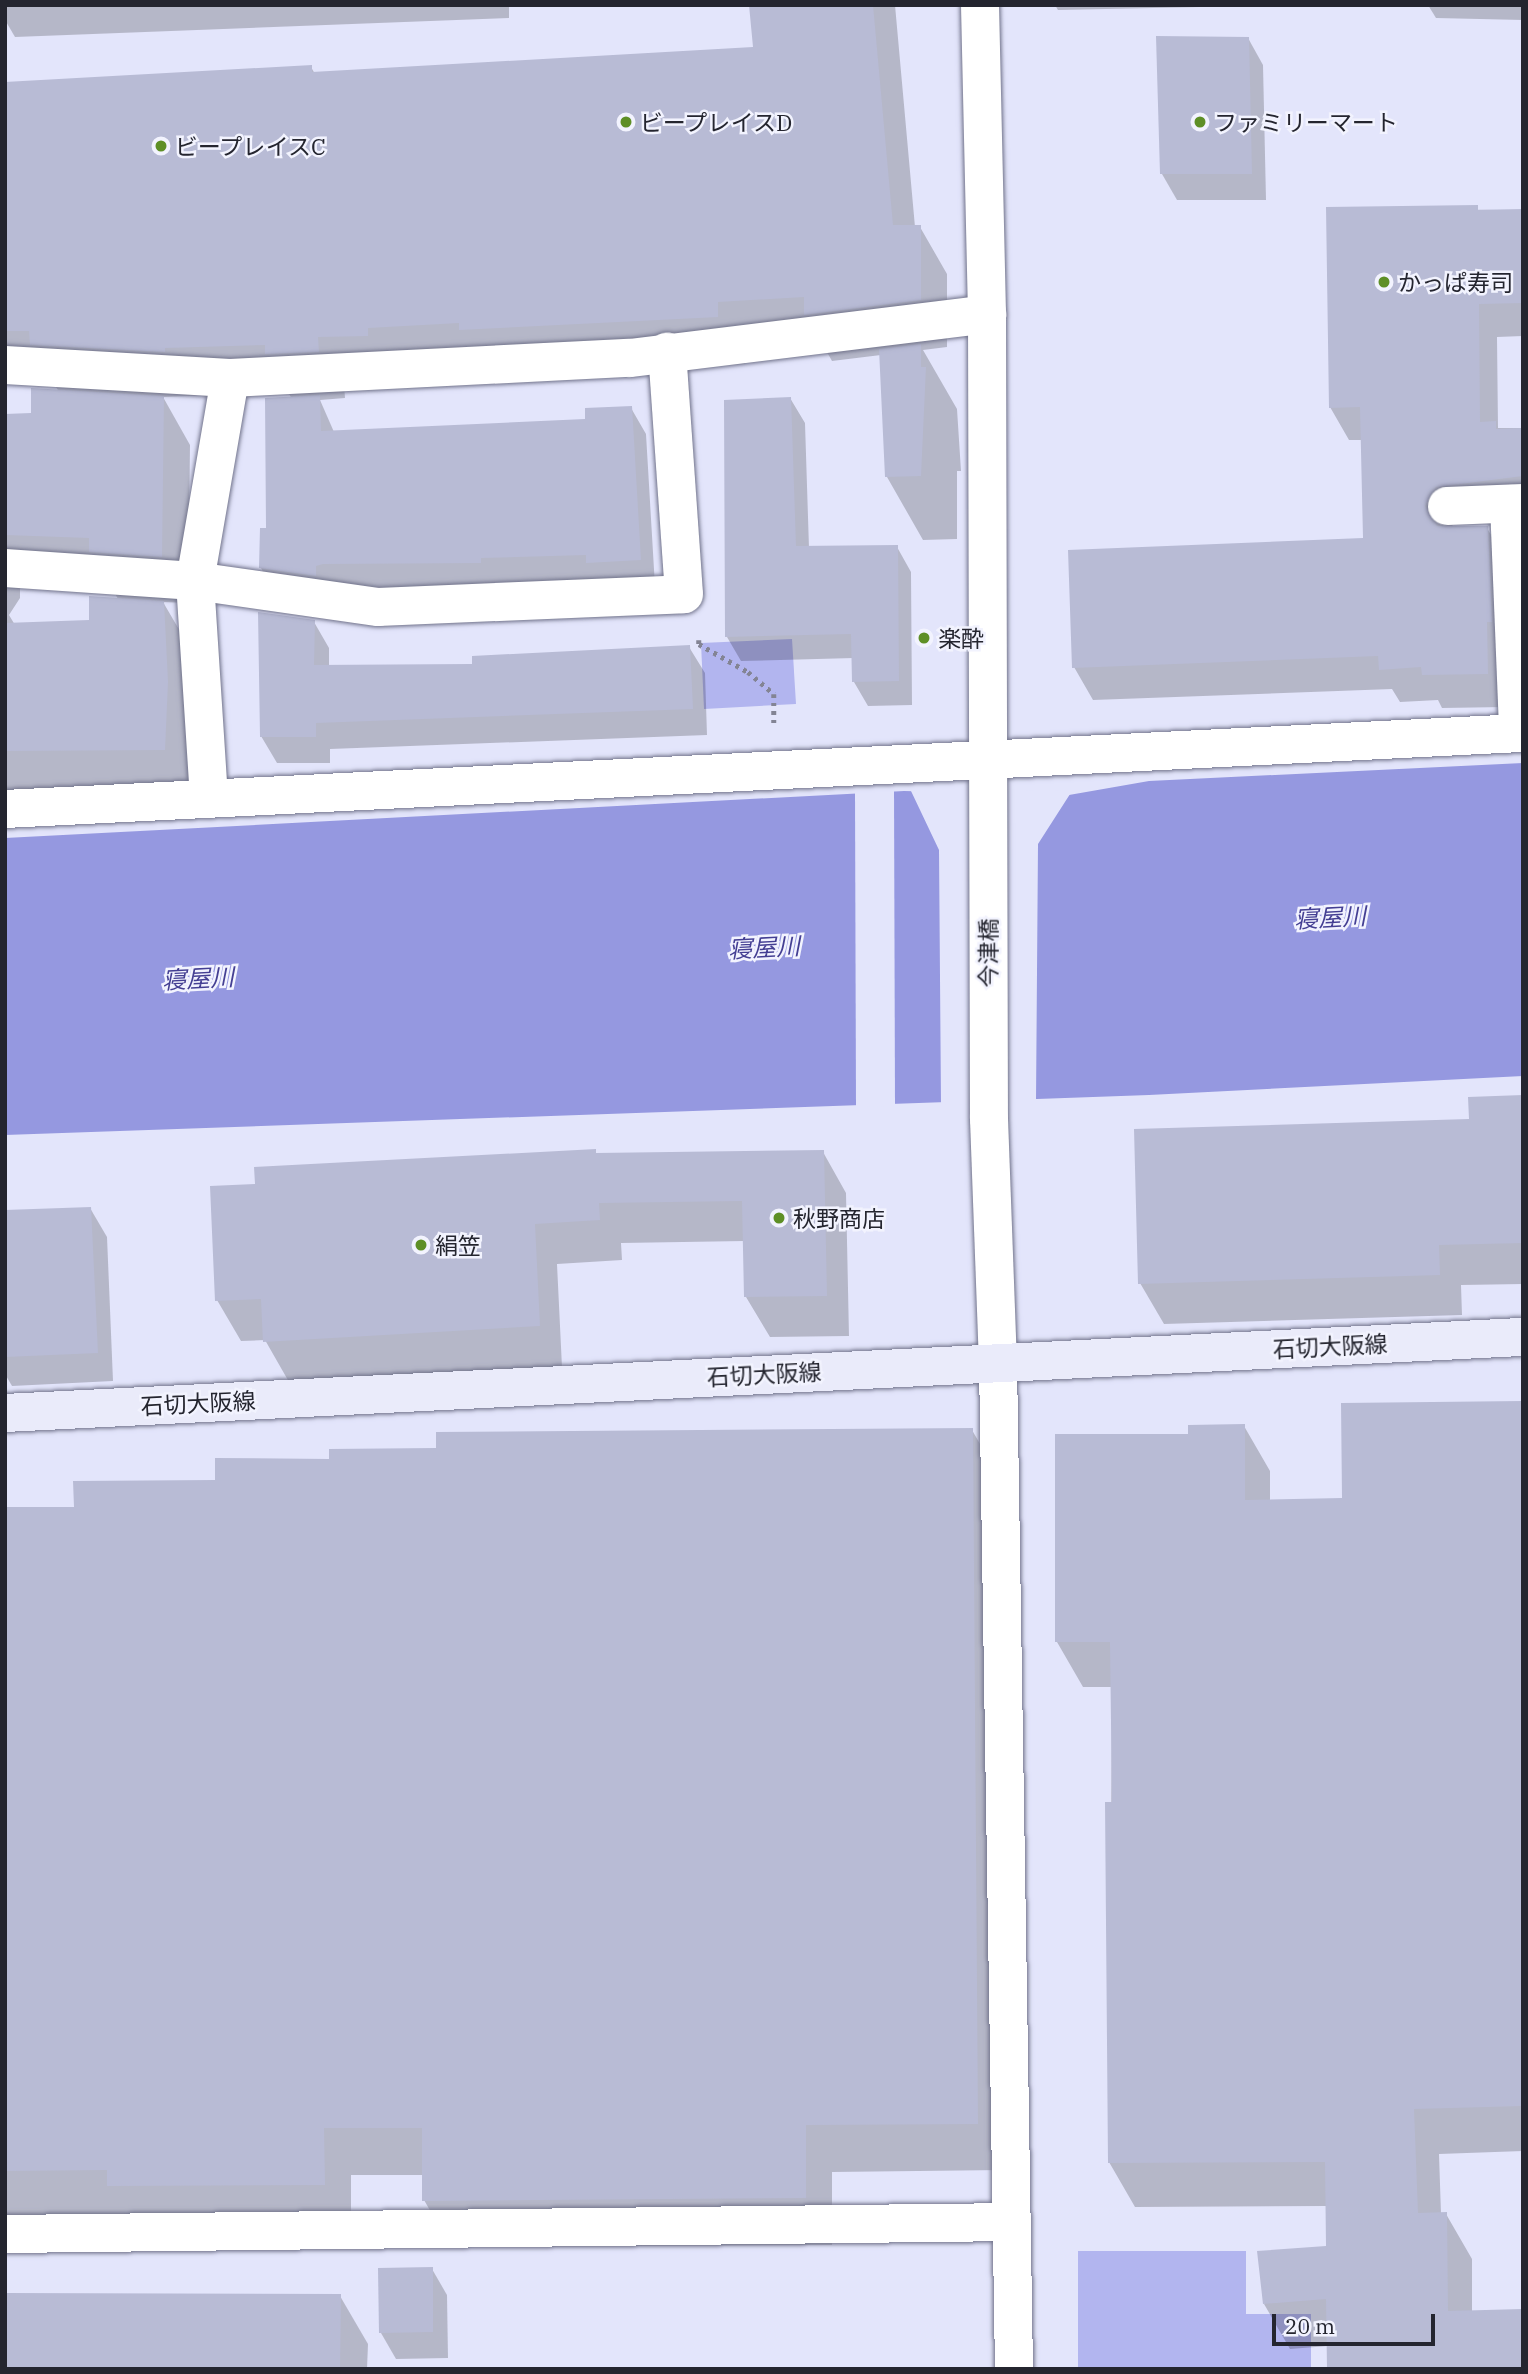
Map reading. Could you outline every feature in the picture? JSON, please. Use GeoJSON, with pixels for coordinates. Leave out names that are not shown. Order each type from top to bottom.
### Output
{"type":"FeatureCollection","features":[{"type":"Feature","properties":{"kind":"main road","name":"石切大阪線"},"geometry":{"type":"LineString","coordinates":[[5,1413],[1523,1337]]}},
{"type":"Feature","properties":{"kind":"street","name":"今津橋"},"geometry":{"type":"LineString","coordinates":[[980,5],[987,314],[989,1119],[998,1362],[1014,2369]]}},
{"type":"Feature","properties":{"kind":"street"},"geometry":{"type":"LineString","coordinates":[[5,365],[230,378],[667,352],[987,314]]}},
{"type":"Feature","properties":{"kind":"street"},"geometry":{"type":"LineString","coordinates":[[5,568],[195,581],[378,607],[684,593],[667,352]]}},
{"type":"Feature","properties":{"kind":"street"},"geometry":{"type":"LineString","coordinates":[[209,798],[195,581],[230,378]]}},
{"type":"Feature","properties":{"kind":"street"},"geometry":{"type":"LineString","coordinates":[[5,808],[209,798],[987,772],[1520,733],[1516,503],[1447,506]]}},
{"type":"Feature","properties":{"kind":"street"},"geometry":{"type":"LineString","coordinates":[[5,2234],[1012,2222]]}},
{"type":"Feature","properties":{"kind":"path"},"geometry":{"type":"LineString","coordinates":[[684,593],[698,615],[699,644],[748,672],[774,694],[774,724]]}},
{"type":"Feature","properties":{"kind":"shaded area"},"geometry":{"type":"Polygon","coordinates":[[[792,639],[796,704],[704,709],[701,643],[792,639]]]}},
{"type":"Feature","properties":{"kind":"shaded area"},"geometry":{"type":"Polygon","coordinates":[[[1078,2251],[1246,2251],[1246,2314],[1311,2314],[1311,2369],[1078,2369],[1078,2251]]]}},
{"type":"Feature","properties":{"kind":"water","name":"寝屋川"},"geometry":{"type":"Polygon","coordinates":[[[1523,763],[1523,1076],[1149,1095],[5,1135],[5,838],[904,791],[1069,795],[1149,781],[1523,763]]]}},
{"type":"Feature","properties":{"kind":"pier"},"geometry":{"type":"Polygon","coordinates":[[[894,789],[895,1106],[856,1107],[855,791],[894,789]]]}},
{"type":"Feature","properties":{"kind":"pier"},"geometry":{"type":"Polygon","coordinates":[[[911,791],[1072,791],[1038,844],[1036,1102],[941,1105],[939,850],[911,791]]]}},
{"type":"Feature","properties":{"kind":"building"},"geometry":{"type":"Polygon","coordinates":[[[749,5],[873,5],[893,225],[921,225],[921,300],[804,315],[804,297],[718,302],[718,317],[459,330],[459,323],[368,328],[368,336],[318,337],[319,352],[265,354],[265,345],[165,348],[165,352],[30,345],[29,331],[5,331],[5,82],[312,65],[312,72],[753,47],[749,5]]]}},
{"type":"Feature","properties":{"kind":"building"},"geometry":{"type":"Polygon","coordinates":[[[1156,36],[1249,37],[1252,174],[1160,174],[1156,36]]]}},
{"type":"Feature","properties":{"kind":"building"},"geometry":{"type":"Polygon","coordinates":[[[1478,205],[1478,210],[1523,209],[1523,303],[1479,304],[1480,422],[1496,421],[1496,429],[1523,428],[1523,476],[1436,487],[1425,506],[1437,526],[1488,526],[1492,622],[1487,622],[1488,674],[1422,675],[1421,667],[1379,670],[1378,656],[1072,668],[1068,550],[1363,538],[1360,407],[1329,408],[1326,207],[1478,205]]]}},
{"type":"Feature","properties":{"kind":"building"},"geometry":{"type":"Polygon","coordinates":[[[921,344],[921,367],[926,367],[921,476],[885,477],[879,349],[921,344]]]}},
{"type":"Feature","properties":{"kind":"building"},"geometry":{"type":"Polygon","coordinates":[[[31,388],[164,396],[162,557],[89,552],[89,538],[5,535],[5,414],[31,413],[31,388]]]}},
{"type":"Feature","properties":{"kind":"building"},"geometry":{"type":"Polygon","coordinates":[[[320,395],[321,431],[585,419],[585,408],[632,406],[641,560],[586,563],[586,555],[481,558],[481,563],[323,564],[316,566],[316,576],[259,568],[260,528],[266,528],[265,398],[320,395]]]}},
{"type":"Feature","properties":{"kind":"building"},"geometry":{"type":"Polygon","coordinates":[[[791,397],[796,546],[898,545],[899,681],[852,682],[851,634],[725,637],[724,400],[791,397]]]}},
{"type":"Feature","properties":{"kind":"building"},"geometry":{"type":"Polygon","coordinates":[[[89,596],[164,601],[168,682],[165,750],[5,751],[5,623],[89,620],[89,596]]]}},
{"type":"Feature","properties":{"kind":"building"},"geometry":{"type":"Polygon","coordinates":[[[258,612],[315,620],[314,665],[472,664],[472,656],[690,645],[693,709],[316,723],[316,737],[260,737],[258,612]]]}},
{"type":"Feature","properties":{"kind":"building"},"geometry":{"type":"Polygon","coordinates":[[[1523,1095],[1523,1243],[1439,1245],[1440,1275],[1138,1284],[1134,1129],[1469,1119],[1468,1097],[1523,1095]]]}},
{"type":"Feature","properties":{"kind":"building"},"geometry":{"type":"Polygon","coordinates":[[[596,1149],[596,1153],[824,1150],[827,1296],[744,1297],[742,1201],[599,1203],[600,1220],[535,1224],[540,1326],[263,1342],[261,1299],[215,1301],[210,1186],[255,1184],[254,1167],[596,1149]]]}},
{"type":"Feature","properties":{"kind":"building"},"geometry":{"type":"Polygon","coordinates":[[[91,1207],[98,1353],[5,1357],[5,1210],[91,1207]]]}},
{"type":"Feature","properties":{"kind":"building"},"geometry":{"type":"Polygon","coordinates":[[[1523,1401],[1523,2106],[1414,2109],[1418,2213],[1447,2212],[1448,2311],[1523,2309],[1523,2369],[1327,2369],[1326,2299],[1263,2304],[1257,2251],[1326,2246],[1325,2162],[1108,2163],[1105,1802],[1112,1802],[1110,1642],[1055,1642],[1055,1434],[1188,1434],[1188,1425],[1245,1424],[1245,1500],[1342,1498],[1341,1403],[1523,1401]]]}},
{"type":"Feature","properties":{"kind":"building"},"geometry":{"type":"Polygon","coordinates":[[[973,1428],[978,2124],[806,2125],[806,2198],[422,2201],[422,2128],[324,2128],[325,2185],[107,2186],[107,2170],[5,2171],[5,1507],[74,1507],[73,1481],[215,1480],[215,1458],[329,1459],[329,1449],[436,1448],[436,1432],[973,1428]]]}},
{"type":"Feature","properties":{"kind":"building"},"geometry":{"type":"Polygon","coordinates":[[[433,2267],[433,2332],[379,2333],[378,2268],[433,2267]]]}},
{"type":"Feature","properties":{"kind":"building"},"geometry":{"type":"Polygon","coordinates":[[[5,2293],[341,2294],[340,2369],[5,2369],[5,2293]]]}},
{"type":"Feature","properties":{"kind":"place","name":"ビープレイスD"},"geometry":{"type":"Point","coordinates":[626,122]}},
{"type":"Feature","properties":{"kind":"place","name":"ファミリーマート"},"geometry":{"type":"Point","coordinates":[1200,122]}},
{"type":"Feature","properties":{"kind":"place","name":"ビープレイスC"},"geometry":{"type":"Point","coordinates":[161,146]}},
{"type":"Feature","properties":{"kind":"place","name":"かっぱ寿司"},"geometry":{"type":"Point","coordinates":[1384,282]}},
{"type":"Feature","properties":{"kind":"place","name":"楽酔"},"geometry":{"type":"Point","coordinates":[924,638]}},
{"type":"Feature","properties":{"kind":"place","name":"秋野商店"},"geometry":{"type":"Point","coordinates":[779,1218]}},
{"type":"Feature","properties":{"kind":"place","name":"絹笠"},"geometry":{"type":"Point","coordinates":[421,1245]}}]}
